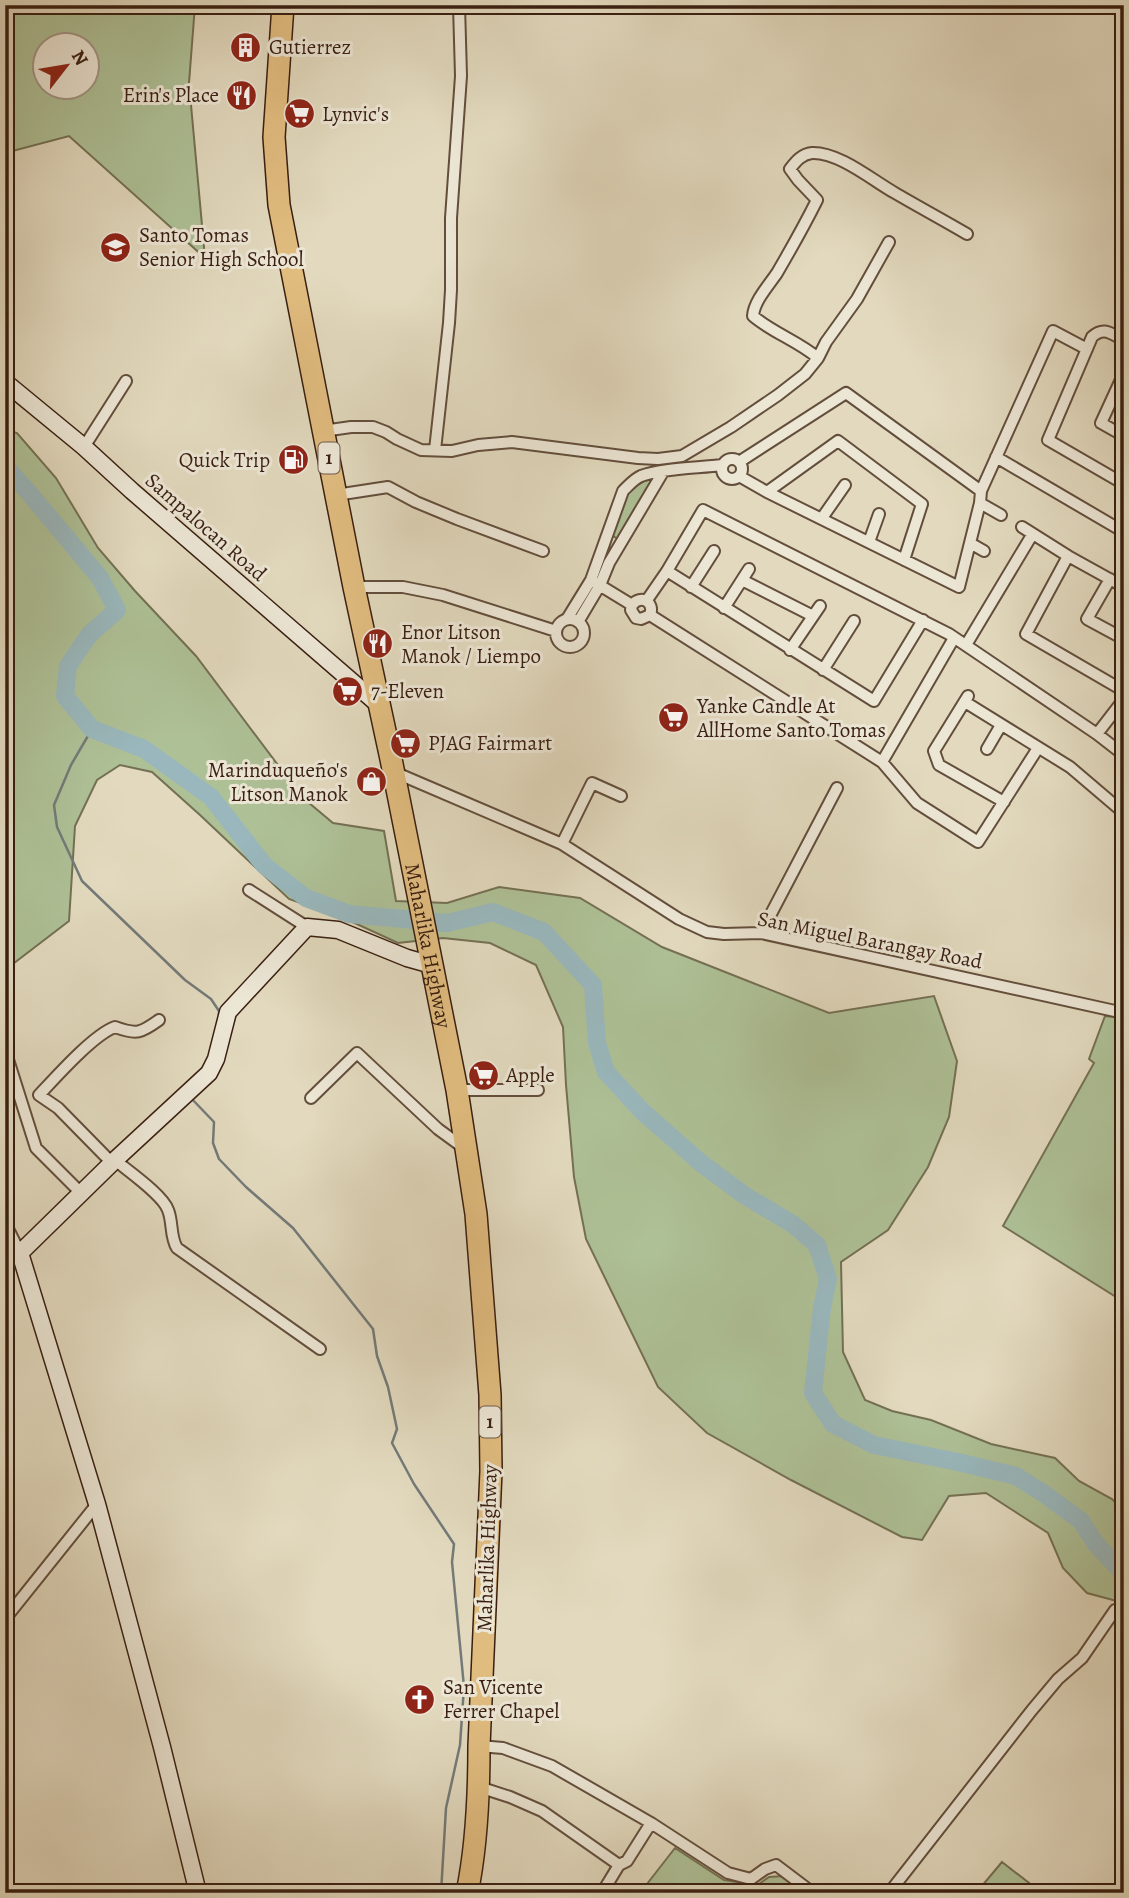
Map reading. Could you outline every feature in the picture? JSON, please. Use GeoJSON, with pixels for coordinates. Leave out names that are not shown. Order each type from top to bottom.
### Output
{"type":"FeatureCollection","features":[{"type":"Feature","properties":{"kind":"highway","name":"Maharlika Highway"},"geometry":{"type":"LineString","coordinates":[[283,5],[274,136],[279,205],[457,1090],[476,1214],[490,1395],[491,1471],[479,1787],[467,1893]]}},
{"type":"Feature","properties":{"kind":"street"},"geometry":{"type":"LineString","coordinates":[[435,450],[451,290],[451,218],[461,76],[459,5]]}},
{"type":"Feature","properties":{"kind":"street"},"geometry":{"type":"LineString","coordinates":[[818,358],[753,316],[756,306],[778,272],[817,200],[790,169],[796,160],[810,153],[826,154],[967,234]]}},
{"type":"Feature","properties":{"kind":"street"},"geometry":{"type":"LineString","coordinates":[[323,431],[373,427],[421,450],[452,450],[478,444],[512,442],[638,458],[682,456],[778,395],[804,374],[818,358],[826,342],[857,299],[889,243]]}},
{"type":"Feature","properties":{"kind":"street"},"geometry":{"type":"LineString","coordinates":[[1124,340],[1103,330],[1092,337],[1048,440],[1124,484]]}},
{"type":"Feature","properties":{"kind":"street"},"geometry":{"type":"LineString","coordinates":[[739,476],[959,587],[981,497],[996,457],[1053,331],[1087,349]]}},
{"type":"Feature","properties":{"kind":"street"},"geometry":{"type":"LineString","coordinates":[[1124,373],[1121,387],[1101,423],[1124,436]]}},
{"type":"Feature","properties":{"kind":"street"},"geometry":{"type":"LineString","coordinates":[[84,447],[126,381]]}},
{"type":"Feature","properties":{"kind":"street","name":"Sampalocan Road"},"geometry":{"type":"LineString","coordinates":[[5,382],[84,447],[379,705]]}},
{"type":"Feature","properties":{"kind":"street"},"geometry":{"type":"LineString","coordinates":[[739,462],[846,393],[1001,515]]}},
{"type":"Feature","properties":{"kind":"street"},"geometry":{"type":"LineString","coordinates":[[767,492],[838,441],[922,503],[904,560]]}},
{"type":"Feature","properties":{"kind":"street"},"geometry":{"type":"LineString","coordinates":[[996,457],[1124,532]]}},
{"type":"Feature","properties":{"kind":"street"},"geometry":{"type":"LineString","coordinates":[[735,459],[739,462],[742,472],[739,476],[729,479],[724,476],[721,471],[724,461],[735,459]]}},
{"type":"Feature","properties":{"kind":"street"},"geometry":{"type":"LineString","coordinates":[[596,582],[623,491],[634,480],[644,475],[722,465]]}},
{"type":"Feature","properties":{"kind":"street"},"geometry":{"type":"LineString","coordinates":[[573,621],[663,472]]}},
{"type":"Feature","properties":{"kind":"street"},"geometry":{"type":"LineString","coordinates":[[822,518],[845,485]]}},
{"type":"Feature","properties":{"kind":"street"},"geometry":{"type":"LineString","coordinates":[[336,495],[388,486],[415,502],[457,520],[544,551]]}},
{"type":"Feature","properties":{"kind":"street"},"geometry":{"type":"LineString","coordinates":[[647,600],[704,510],[954,638],[1124,755]]}},
{"type":"Feature","properties":{"kind":"street"},"geometry":{"type":"LineString","coordinates":[[869,542],[879,513]]}},
{"type":"Feature","properties":{"kind":"street"},"geometry":{"type":"LineString","coordinates":[[1022,527],[1124,587]]}},
{"type":"Feature","properties":{"kind":"street"},"geometry":{"type":"LineString","coordinates":[[966,645],[1032,535]]}},
{"type":"Feature","properties":{"kind":"street"},"geometry":{"type":"LineString","coordinates":[[971,543],[984,551]]}},
{"type":"Feature","properties":{"kind":"street"},"geometry":{"type":"LineString","coordinates":[[691,587],[714,551]]}},
{"type":"Feature","properties":{"kind":"street"},"geometry":{"type":"LineString","coordinates":[[1068,556],[1026,634],[1124,691]]}},
{"type":"Feature","properties":{"kind":"street"},"geometry":{"type":"LineString","coordinates":[[724,608],[749,569]]}},
{"type":"Feature","properties":{"kind":"street"},"geometry":{"type":"LineString","coordinates":[[667,571],[874,701],[923,620]]}},
{"type":"Feature","properties":{"kind":"street"},"geometry":{"type":"LineString","coordinates":[[1110,579],[1087,619],[1124,639]]}},
{"type":"Feature","properties":{"kind":"street"},"geometry":{"type":"LineString","coordinates":[[742,580],[813,616]]}},
{"type":"Feature","properties":{"kind":"street"},"geometry":{"type":"LineString","coordinates":[[596,582],[632,605]]}},
{"type":"Feature","properties":{"kind":"street"},"geometry":{"type":"LineString","coordinates":[[354,587],[403,587],[443,595],[556,631]]}},
{"type":"Feature","properties":{"kind":"street"},"geometry":{"type":"LineString","coordinates":[[641,599],[647,600],[652,610],[650,615],[636,618],[632,605],[641,599]]}},
{"type":"Feature","properties":{"kind":"street"},"geometry":{"type":"LineString","coordinates":[[790,650],[820,606]]}},
{"type":"Feature","properties":{"kind":"street"},"geometry":{"type":"LineString","coordinates":[[650,615],[882,762],[917,803],[978,842],[1038,748]]}},
{"type":"Feature","properties":{"kind":"street"},"geometry":{"type":"LineString","coordinates":[[573,621],[583,627],[582,642],[576,646],[562,645],[557,639],[556,631],[560,624],[573,621]]}},
{"type":"Feature","properties":{"kind":"street"},"geometry":{"type":"LineString","coordinates":[[823,670],[854,621]]}},
{"type":"Feature","properties":{"kind":"street"},"geometry":{"type":"LineString","coordinates":[[882,762],[954,638]]}},
{"type":"Feature","properties":{"kind":"street"},"geometry":{"type":"LineString","coordinates":[[1004,802],[939,765],[934,751],[967,698],[1000,725],[1070,767],[1124,813]]}},
{"type":"Feature","properties":{"kind":"street"},"geometry":{"type":"LineString","coordinates":[[1097,734],[1124,699]]}},
{"type":"Feature","properties":{"kind":"street"},"geometry":{"type":"LineString","coordinates":[[987,749],[1000,725]]}},
{"type":"Feature","properties":{"kind":"street","name":"San Miguel Barangay Road"},"geometry":{"type":"LineString","coordinates":[[394,772],[562,844],[679,919],[707,932],[761,933],[1124,1013]]}},
{"type":"Feature","properties":{"kind":"street"},"geometry":{"type":"LineString","coordinates":[[562,844],[592,783],[621,796]]}},
{"type":"Feature","properties":{"kind":"street"},"geometry":{"type":"LineString","coordinates":[[761,933],[837,788]]}},
{"type":"Feature","properties":{"kind":"street"},"geometry":{"type":"LineString","coordinates":[[249,890],[307,927],[338,930],[407,958],[431,960]]}},
{"type":"Feature","properties":{"kind":"street"},"geometry":{"type":"LineString","coordinates":[[11,1257],[209,1073],[216,1059],[228,1012],[307,927]]}},
{"type":"Feature","properties":{"kind":"street"},"geometry":{"type":"LineString","coordinates":[[159,1020],[139,1033],[115,1027],[106,1031],[39,1095],[58,1108],[114,1161],[167,1205],[173,1242],[177,1248],[320,1349]]}},
{"type":"Feature","properties":{"kind":"street"},"geometry":{"type":"LineString","coordinates":[[5,1050],[36,1148],[81,1193]]}},
{"type":"Feature","properties":{"kind":"street"},"geometry":{"type":"LineString","coordinates":[[311,1098],[358,1053],[438,1129],[466,1149]]}},
{"type":"Feature","properties":{"kind":"street"},"geometry":{"type":"LineString","coordinates":[[457,1090],[538,1090]]}},
{"type":"Feature","properties":{"kind":"street"},"geometry":{"type":"LineString","coordinates":[[5,1223],[11,1257],[97,1504],[198,1893]]}},
{"type":"Feature","properties":{"kind":"street"},"geometry":{"type":"LineString","coordinates":[[5,1619],[97,1504]]}},
{"type":"Feature","properties":{"kind":"street"},"geometry":{"type":"LineString","coordinates":[[889,1893],[1032,1710],[1058,1679],[1082,1658],[1115,1610],[1124,1609]]}},
{"type":"Feature","properties":{"kind":"street"},"geometry":{"type":"LineString","coordinates":[[479,1746],[503,1748],[552,1766],[651,1823],[728,1873],[751,1879],[765,1869],[776,1866],[813,1893]]}},
{"type":"Feature","properties":{"kind":"street"},"geometry":{"type":"LineString","coordinates":[[479,1787],[542,1811],[620,1865]]}},
{"type":"Feature","properties":{"kind":"street"},"geometry":{"type":"LineString","coordinates":[[603,1893],[651,1823]]}},
{"type":"Feature","properties":{"kind":"green space"},"geometry":{"type":"Polygon","coordinates":[[[5,5],[195,5],[189,83],[205,258],[69,136],[5,153],[5,5]]]}},
{"type":"Feature","properties":{"kind":"green space"},"geometry":{"type":"Polygon","coordinates":[[[5,429],[17,433],[56,478],[98,548],[196,656],[302,797],[333,823],[384,831],[396,901],[447,903],[499,887],[580,898],[662,947],[829,1013],[934,996],[957,1061],[949,1117],[928,1167],[888,1230],[841,1262],[843,1352],[865,1400],[892,1411],[931,1420],[991,1444],[1055,1458],[1079,1481],[1112,1499],[1124,1511],[1124,1603],[1087,1593],[1063,1568],[1048,1533],[986,1493],[949,1496],[922,1540],[902,1537],[707,1433],[658,1387],[586,1239],[574,1177],[563,1027],[536,965],[490,943],[443,938],[398,943],[346,919],[289,899],[152,772],[120,765],[97,780],[75,826],[69,921],[5,970],[5,429]]]}},
{"type":"Feature","properties":{"kind":"green space"},"geometry":{"type":"Polygon","coordinates":[[[653,479],[618,539],[610,534],[628,492],[653,479]]]}},
{"type":"Feature","properties":{"kind":"green space"},"geometry":{"type":"Polygon","coordinates":[[[1105,1016],[1124,1018],[1124,1302],[1003,1226],[1094,1063],[1089,1059],[1105,1016]]]}},
{"type":"Feature","properties":{"kind":"green space"},"geometry":{"type":"Polygon","coordinates":[[[675,1848],[724,1880],[753,1888],[769,1877],[783,1876],[803,1893],[640,1893],[675,1848]]]}},
{"type":"Feature","properties":{"kind":"green space"},"geometry":{"type":"Polygon","coordinates":[[[1002,1862],[1042,1893],[976,1893],[1002,1862]]]}},
{"type":"Feature","properties":{"kind":"waterway"},"geometry":{"type":"LineString","coordinates":[[5,466],[100,578],[117,610],[89,635],[68,666],[65,696],[92,729],[144,749],[211,797],[264,865],[306,898],[349,914],[447,923],[493,912],[544,932],[593,985],[597,1043],[606,1072],[643,1112],[701,1163],[744,1195],[794,1225],[817,1245],[828,1279],[822,1308],[813,1393],[833,1424],[874,1445],[1016,1476],[1081,1521],[1096,1544],[1124,1574]]}},
{"type":"Feature","properties":{"kind":"waterway"},"geometry":{"type":"LineString","coordinates":[[92,729],[71,765],[54,805],[57,827],[82,881],[185,980],[211,999],[219,1011],[219,1016]]}},
{"type":"Feature","properties":{"kind":"waterway"},"geometry":{"type":"LineString","coordinates":[[190,1097],[214,1122],[213,1143],[219,1159],[293,1228],[373,1329],[377,1356],[388,1387],[397,1429],[392,1443],[414,1484],[454,1544],[452,1562],[464,1687],[460,1745],[446,1808],[441,1893]]}},
{"type":"Feature","properties":{"kind":"place","name":"Gutierrez"},"geometry":{"type":"Point","coordinates":[246,47]}},
{"type":"Feature","properties":{"kind":"place","name":"Erin's Place"},"geometry":{"type":"Point","coordinates":[242,95]}},
{"type":"Feature","properties":{"kind":"place","name":"Lynvic's"},"geometry":{"type":"Point","coordinates":[299,114]}},
{"type":"Feature","properties":{"kind":"place","name":"Santo Tomas Senior High School"},"geometry":{"type":"Point","coordinates":[116,247]}},
{"type":"Feature","properties":{"kind":"place","name":"Quick Trip"},"geometry":{"type":"Point","coordinates":[293,460]}},
{"type":"Feature","properties":{"kind":"place","name":"Enor Litson Manok / Liempo"},"geometry":{"type":"Point","coordinates":[378,644]}},
{"type":"Feature","properties":{"kind":"place","name":"7-Eleven"},"geometry":{"type":"Point","coordinates":[348,691]}},
{"type":"Feature","properties":{"kind":"place","name":"Yanke Candle At AllHome Santo Tomas"},"geometry":{"type":"Point","coordinates":[674,718]}},
{"type":"Feature","properties":{"kind":"place","name":"PJAG Fairmart"},"geometry":{"type":"Point","coordinates":[405,743]}},
{"type":"Feature","properties":{"kind":"place","name":"Marinduqueño's Litson Manok"},"geometry":{"type":"Point","coordinates":[371,782]}},
{"type":"Feature","properties":{"kind":"place","name":"Apple"},"geometry":{"type":"Point","coordinates":[483,1075]}},
{"type":"Feature","properties":{"kind":"place","name":"San Vicente Ferrer Chapel"},"geometry":{"type":"Point","coordinates":[420,1699]}}]}
